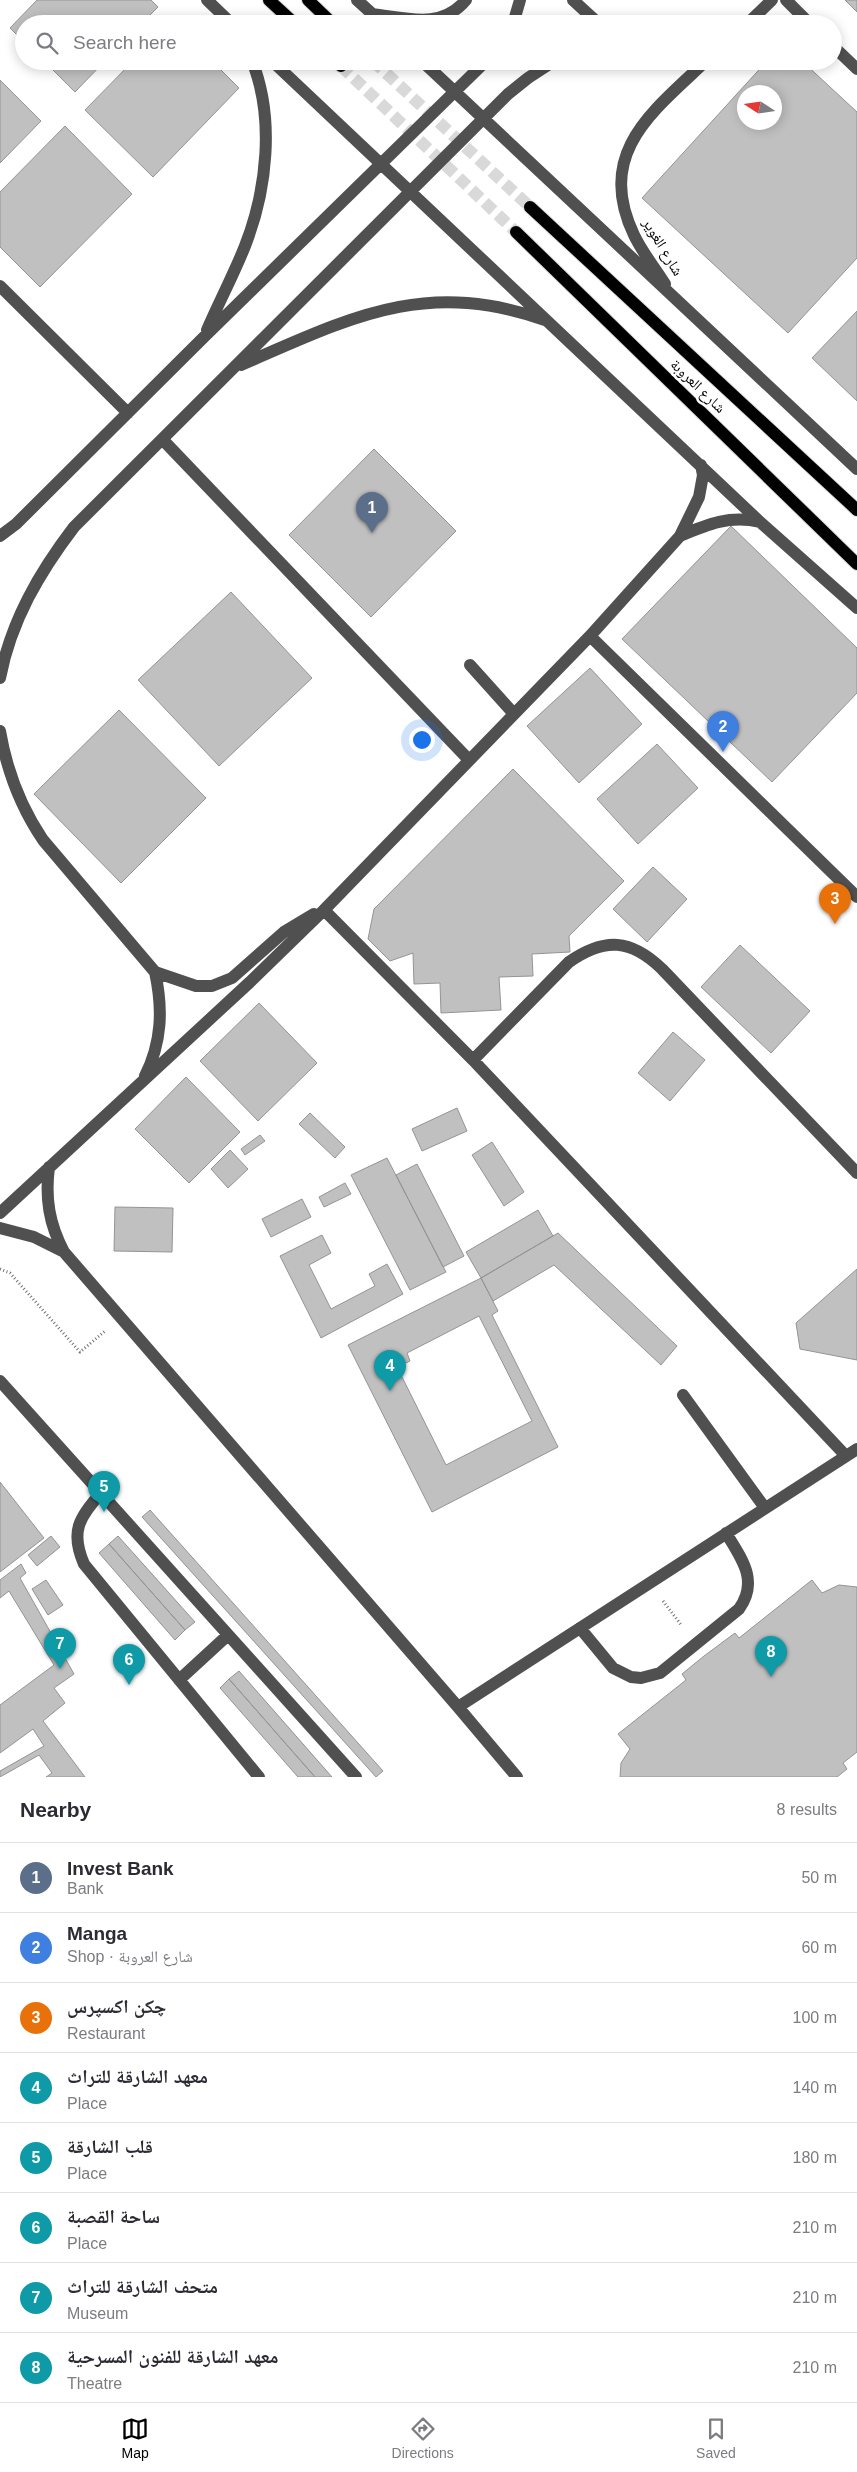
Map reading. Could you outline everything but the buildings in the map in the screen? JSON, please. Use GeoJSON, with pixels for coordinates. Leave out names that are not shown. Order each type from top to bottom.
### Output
{"type":"FeatureCollection","features":[{"type":"Feature","properties":{"kind":"main road"},"geometry":{"type":"LineString","coordinates":[[269,0],[285,15]]}},
{"type":"Feature","properties":{"kind":"main road"},"geometry":{"type":"LineString","coordinates":[[308,0],[324,15]]}},
{"type":"Feature","properties":{"kind":"main road","name":"شارع العروبة"},"geometry":{"type":"LineString","coordinates":[[530,207],[857,510]]}},
{"type":"Feature","properties":{"kind":"main road","name":"شارع العروبة"},"geometry":{"type":"LineString","coordinates":[[516,232],[857,564]]}},
{"type":"Feature","properties":{"kind":"street"},"geometry":{"type":"LineString","coordinates":[[207,0],[223,15]]}},
{"type":"Feature","properties":{"kind":"street"},"geometry":{"type":"LineString","coordinates":[[357,0],[372,14],[383,15]]}},
{"type":"Feature","properties":{"kind":"street"},"geometry":{"type":"LineString","coordinates":[[449,15],[466,0]]}},
{"type":"Feature","properties":{"kind":"street"},"geometry":{"type":"LineString","coordinates":[[515,15],[520,0]]}},
{"type":"Feature","properties":{"kind":"street"},"geometry":{"type":"LineString","coordinates":[[574,0],[590,15]]}},
{"type":"Feature","properties":{"kind":"street"},"geometry":{"type":"LineString","coordinates":[[756,15],[772,0]]}},
{"type":"Feature","properties":{"kind":"street"},"geometry":{"type":"LineString","coordinates":[[786,0],[801,15]]}},
{"type":"Feature","properties":{"kind":"street"},"geometry":{"type":"LineString","coordinates":[[842,55],[857,69]]}},
{"type":"Feature","properties":{"kind":"street"},"geometry":{"type":"LineString","coordinates":[[204,337],[245,245],[258,201],[264,165],[265,129],[260,88],[255,70]]}},
{"type":"Feature","properties":{"kind":"street"},"geometry":{"type":"LineString","coordinates":[[282,70],[412,191],[760,522],[857,608]]}},
{"type":"Feature","properties":{"kind":"street"},"geometry":{"type":"LineString","coordinates":[[432,70],[857,469]]}},
{"type":"Feature","properties":{"kind":"street"},"geometry":{"type":"LineString","coordinates":[[0,536],[16,524],[476,70]]}},
{"type":"Feature","properties":{"kind":"street"},"geometry":{"type":"LineString","coordinates":[[0,678],[14,628],[30,592],[50,558],[74,527],[484,119],[528,78],[540,70]]}},
{"type":"Feature","properties":{"kind":"street","name":"شارع الغوير"},"geometry":{"type":"LineString","coordinates":[[676,300],[635,237],[629,223],[621,194],[622,171],[628,149],[638,129],[651,112],[696,70]]}},
{"type":"Feature","properties":{"kind":"street"},"geometry":{"type":"LineString","coordinates":[[0,286],[128,413]]}},
{"type":"Feature","properties":{"kind":"street"},"geometry":{"type":"LineString","coordinates":[[234,368],[349,319],[383,309],[417,303],[451,302],[485,305],[518,311],[550,322]]}},
{"type":"Feature","properties":{"kind":"street"},"geometry":{"type":"LineString","coordinates":[[163,440],[469,760]]}},
{"type":"Feature","properties":{"kind":"street"},"geometry":{"type":"LineString","coordinates":[[0,1213],[250,982],[324,910],[590,636],[680,536],[699,497],[703,475],[701,465]]}},
{"type":"Feature","properties":{"kind":"street"},"geometry":{"type":"LineString","coordinates":[[680,536],[727,518],[744,518],[760,522]]}},
{"type":"Feature","properties":{"kind":"street"},"geometry":{"type":"LineString","coordinates":[[590,636],[857,897]]}},
{"type":"Feature","properties":{"kind":"street"},"geometry":{"type":"LineString","coordinates":[[470,665],[514,714]]}},
{"type":"Feature","properties":{"kind":"street"},"geometry":{"type":"LineString","coordinates":[[0,731],[11,780],[30,821],[43,840],[155,972],[196,986],[212,986],[223,983],[241,972],[295,924],[324,910]]}},
{"type":"Feature","properties":{"kind":"street"},"geometry":{"type":"LineString","coordinates":[[324,910],[473,1060],[846,1456]]}},
{"type":"Feature","properties":{"kind":"street"},"geometry":{"type":"LineString","coordinates":[[473,1060],[569,962],[586,950],[607,944],[628,946],[647,954],[857,1173]]}},
{"type":"Feature","properties":{"kind":"street"},"geometry":{"type":"LineString","coordinates":[[143,1081],[154,1055],[160,1027],[161,1009],[155,972]]}},
{"type":"Feature","properties":{"kind":"street"},"geometry":{"type":"LineString","coordinates":[[49,1168],[47,1202],[56,1236],[64,1252],[458,1706],[517,1777]]}},
{"type":"Feature","properties":{"kind":"street"},"geometry":{"type":"LineString","coordinates":[[0,1228],[34,1237],[64,1252]]}},
{"type":"Feature","properties":{"kind":"street"},"geometry":{"type":"LineString","coordinates":[[0,1380],[356,1777]]}},
{"type":"Feature","properties":{"kind":"street"},"geometry":{"type":"LineString","coordinates":[[683,1395],[765,1508]]}},
{"type":"Feature","properties":{"kind":"street"},"geometry":{"type":"LineString","coordinates":[[458,1706],[857,1449]]}},
{"type":"Feature","properties":{"kind":"street"},"geometry":{"type":"LineString","coordinates":[[101,1493],[85,1510],[80,1521],[77,1536],[78,1551],[84,1564],[259,1777]]}},
{"type":"Feature","properties":{"kind":"street"},"geometry":{"type":"LineString","coordinates":[[580,1628],[613,1668],[621,1673],[640,1678],[660,1673],[739,1609],[744,1602],[748,1593],[749,1575],[726,1533]]}},
{"type":"Feature","properties":{"kind":"street"},"geometry":{"type":"LineString","coordinates":[[179,1680],[228,1635]]}},
{"type":"Feature","properties":{"kind":"path"},"geometry":{"type":"LineString","coordinates":[[0,1268],[10,1274],[80,1352],[120,1318]]}},
{"type":"Feature","properties":{"kind":"path"},"geometry":{"type":"LineString","coordinates":[[649,1583],[682,1627]]}},
{"type":"Feature","properties":{"kind":"tunnel"},"geometry":{"type":"LineString","coordinates":[[345,70],[516,232]]}},
{"type":"Feature","properties":{"kind":"tunnel"},"geometry":{"type":"LineString","coordinates":[[383,70],[530,207]]}},
{"type":"Feature","properties":{"kind":"place","name":"Invest Bank"},"geometry":{"type":"Point","coordinates":[372,533]}},
{"type":"Feature","properties":{"kind":"place","name":"Manga"},"geometry":{"type":"Point","coordinates":[723,752]}},
{"type":"Feature","properties":{"kind":"place","name":"چکن اکسپرس"},"geometry":{"type":"Point","coordinates":[835,924]}},
{"type":"Feature","properties":{"kind":"place","name":"معهد الشارقة للتراث"},"geometry":{"type":"Point","coordinates":[390,1391]}},
{"type":"Feature","properties":{"kind":"place","name":"قلب الشارقة"},"geometry":{"type":"Point","coordinates":[104,1512]}},
{"type":"Feature","properties":{"kind":"place","name":"متحف الشارقة للتراث"},"geometry":{"type":"Point","coordinates":[60,1669]}},
{"type":"Feature","properties":{"kind":"place","name":"معهد الشارقة للفنون المسرحية"},"geometry":{"type":"Point","coordinates":[771,1677]}},
{"type":"Feature","properties":{"kind":"place","name":"ساحة القصبة"},"geometry":{"type":"Point","coordinates":[129,1685]}}]}
